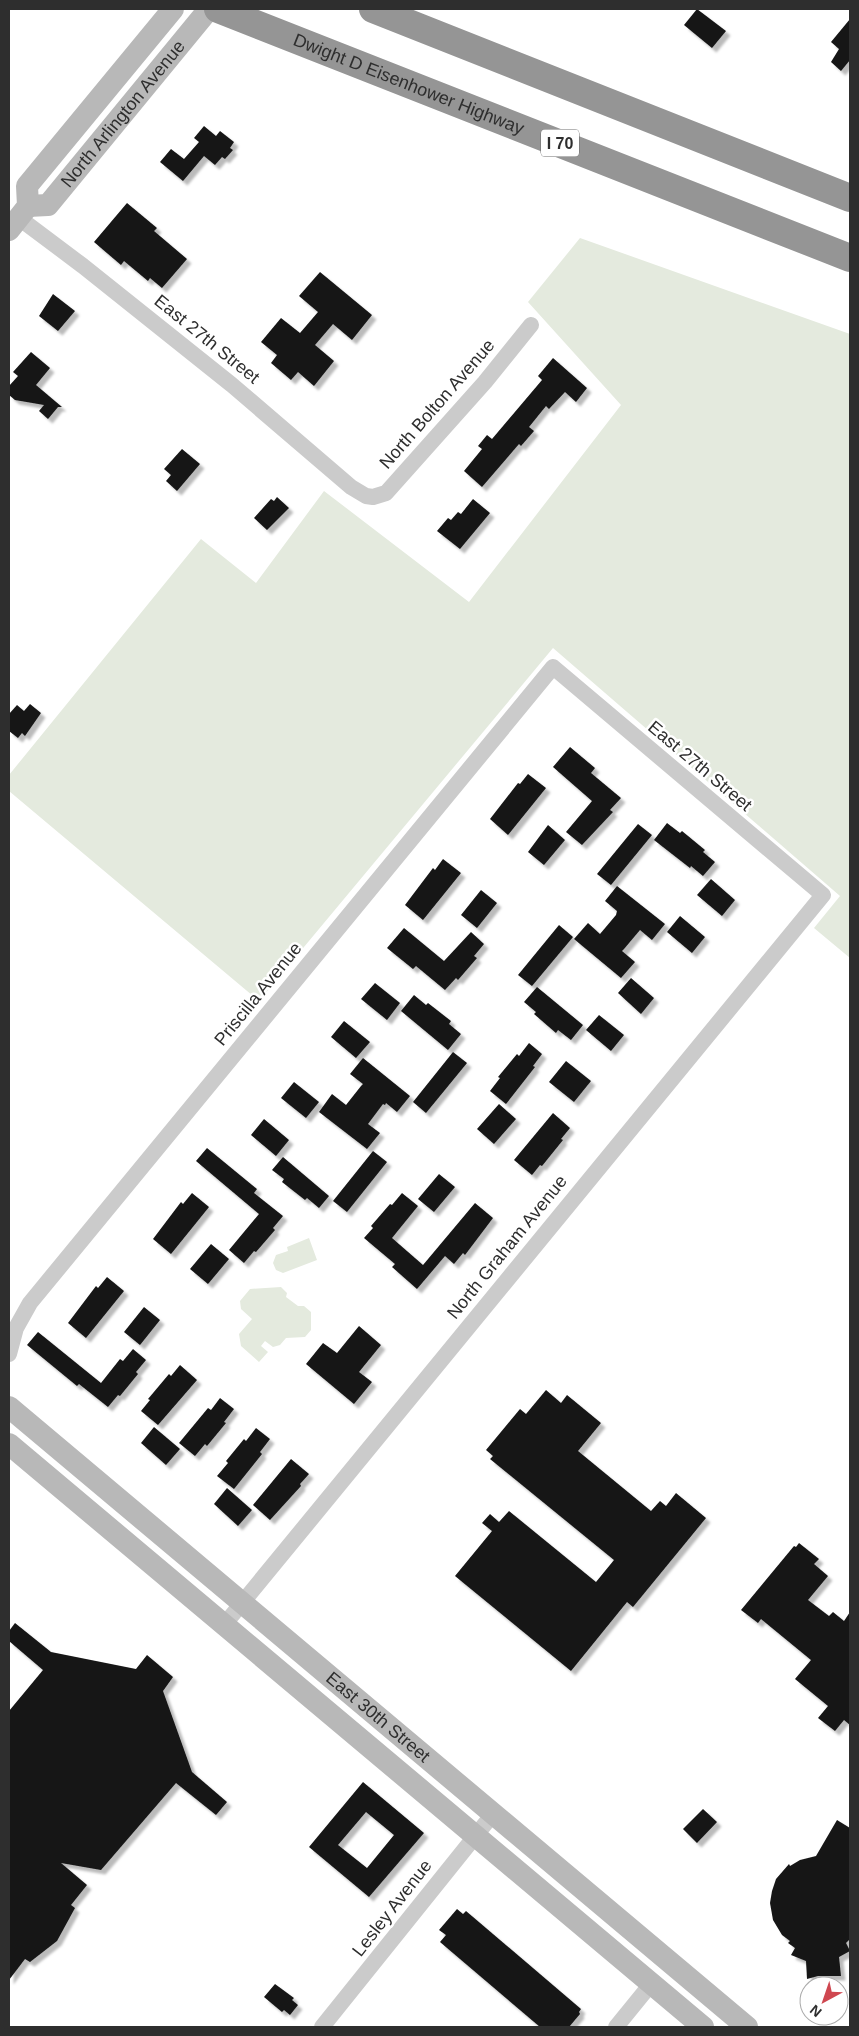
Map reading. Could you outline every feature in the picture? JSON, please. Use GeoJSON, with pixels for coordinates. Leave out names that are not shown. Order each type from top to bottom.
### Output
{"type":"FeatureCollection","features":[{"type":"Feature","properties":{"kind":"highway","name":"Dwight D Eisenhower Highway"},"geometry":{"type":"LineString","coordinates":[[218,9],[850,258]]}},
{"type":"Feature","properties":{"kind":"highway"},"geometry":{"type":"LineString","coordinates":[[373,9],[850,198]]}},
{"type":"Feature","properties":{"kind":"main road","name":"North Arlington Avenue"},"geometry":{"type":"LineString","coordinates":[[19,218],[27,186],[173,9]]}},
{"type":"Feature","properties":{"kind":"main road","name":"North Arlington Avenue"},"geometry":{"type":"LineString","coordinates":[[19,218],[48,205],[210,9]]}},
{"type":"Feature","properties":{"kind":"main road","name":"East 30th Street"},"geometry":{"type":"LineString","coordinates":[[9,1407],[747,2027]]}},
{"type":"Feature","properties":{"kind":"main road","name":"East 30th Street"},"geometry":{"type":"LineString","coordinates":[[9,1444],[703,2027]]}},
{"type":"Feature","properties":{"kind":"street","name":"East 27th Street"},"geometry":{"type":"LineString","coordinates":[[19,218],[83,266],[232,385],[339,478],[366,496]]}},
{"type":"Feature","properties":{"kind":"street","name":"North Bolton Avenue"},"geometry":{"type":"LineString","coordinates":[[366,496],[380,496],[386,493],[485,382],[531,325]]}},
{"type":"Feature","properties":{"kind":"street","name":"East 27th Street"},"geometry":{"type":"LineString","coordinates":[[553,667],[822,895]]}},
{"type":"Feature","properties":{"kind":"street","name":"Priscilla Avenue"},"geometry":{"type":"LineString","coordinates":[[9,1354],[16,1328],[30,1303],[553,667]]}},
{"type":"Feature","properties":{"kind":"street","name":"North Graham Avenue"},"geometry":{"type":"LineString","coordinates":[[224,1625],[822,895]]}},
{"type":"Feature","properties":{"kind":"street","name":"Lesley Avenue"},"geometry":{"type":"LineString","coordinates":[[322,2027],[494,1814]]}},
{"type":"Feature","properties":{"kind":"street"},"geometry":{"type":"LineString","coordinates":[[616,2027],[651,1984]]}},
{"type":"Feature","properties":{"kind":"shaded area"},"geometry":{"type":"Polygon","coordinates":[[[580,238],[850,334],[850,958],[814,928],[840,896],[553,648],[259,1001],[9,791],[9,775],[201,539],[256,583],[324,491],[469,602],[621,405],[528,302],[580,238]]]}},
{"type":"Feature","properties":{"kind":"shaded area"},"geometry":{"type":"Polygon","coordinates":[[[309,1238],[317,1260],[283,1273],[276,1270],[273,1263],[276,1255],[288,1251],[287,1247],[309,1238]]]}},
{"type":"Feature","properties":{"kind":"shaded area"},"geometry":{"type":"Polygon","coordinates":[[[281,1287],[287,1293],[286,1297],[298,1306],[304,1306],[311,1312],[311,1330],[305,1337],[286,1338],[280,1345],[273,1347],[265,1341],[261,1346],[268,1352],[259,1362],[241,1346],[239,1334],[252,1319],[241,1309],[240,1301],[250,1289],[281,1287]]]}},
{"type":"Feature","properties":{"kind":"building"},"geometry":{"type":"Polygon","coordinates":[[[697,9],[726,31],[712,48],[684,25],[697,9]]]}},
{"type":"Feature","properties":{"kind":"building"},"geometry":{"type":"Polygon","coordinates":[[[850,19],[850,60],[841,71],[831,62],[839,49],[831,42],[850,19]]]}},
{"type":"Feature","properties":{"kind":"building"},"geometry":{"type":"Polygon","coordinates":[[[204,126],[216,136],[220,131],[234,142],[230,148],[233,150],[225,159],[222,157],[215,165],[204,156],[183,181],[160,162],[171,149],[184,159],[199,142],[194,138],[204,126]]]}},
{"type":"Feature","properties":{"kind":"building"},"geometry":{"type":"Polygon","coordinates":[[[127,203],[157,228],[154,231],[187,259],[162,288],[150,278],[148,281],[124,261],[121,265],[94,242],[127,203]]]}},
{"type":"Feature","properties":{"kind":"building"},"geometry":{"type":"Polygon","coordinates":[[[320,272],[372,315],[352,340],[333,324],[315,345],[334,361],[314,386],[298,372],[291,380],[271,363],[277,355],[261,342],[281,318],[300,333],[318,312],[299,296],[320,272]]]}},
{"type":"Feature","properties":{"kind":"building"},"geometry":{"type":"Polygon","coordinates":[[[53,294],[75,311],[58,331],[39,316],[53,294]]]}},
{"type":"Feature","properties":{"kind":"building"},"geometry":{"type":"Polygon","coordinates":[[[31,352],[50,368],[36,385],[62,407],[58,407],[48,419],[39,411],[44,405],[15,400],[9,395],[9,386],[18,376],[13,372],[31,352]]]}},
{"type":"Feature","properties":{"kind":"building"},"geometry":{"type":"Polygon","coordinates":[[[553,358],[587,388],[576,402],[565,392],[549,409],[546,406],[529,427],[534,431],[521,446],[519,444],[482,487],[464,471],[482,449],[478,446],[487,435],[492,439],[542,380],[538,376],[553,358]]]}},
{"type":"Feature","properties":{"kind":"building"},"geometry":{"type":"Polygon","coordinates":[[[182,449],[200,464],[177,491],[166,481],[171,475],[164,469],[182,449]]]}},
{"type":"Feature","properties":{"kind":"building"},"geometry":{"type":"Polygon","coordinates":[[[277,497],[289,508],[267,530],[254,518],[271,499],[274,501],[277,497]]]}},
{"type":"Feature","properties":{"kind":"building"},"geometry":{"type":"Polygon","coordinates":[[[473,499],[490,513],[460,549],[437,531],[448,518],[451,520],[458,512],[461,514],[473,499]]]}},
{"type":"Feature","properties":{"kind":"building"},"geometry":{"type":"Polygon","coordinates":[[[30,704],[41,713],[25,736],[22,733],[18,738],[9,731],[9,714],[17,705],[24,711],[30,704]]]}},
{"type":"Feature","properties":{"kind":"building"},"geometry":{"type":"Polygon","coordinates":[[[570,747],[595,768],[591,773],[621,798],[610,810],[613,812],[582,845],[566,832],[592,801],[553,767],[570,747]]]}},
{"type":"Feature","properties":{"kind":"building"},"geometry":{"type":"Polygon","coordinates":[[[528,774],[546,788],[508,835],[490,819],[518,783],[520,784],[528,774]]]}},
{"type":"Feature","properties":{"kind":"building"},"geometry":{"type":"Polygon","coordinates":[[[667,823],[680,833],[682,831],[705,850],[703,852],[715,862],[703,876],[654,840],[667,823]]]}},
{"type":"Feature","properties":{"kind":"building"},"geometry":{"type":"Polygon","coordinates":[[[638,824],[652,835],[611,885],[597,874],[638,824]]]}},
{"type":"Feature","properties":{"kind":"building"},"geometry":{"type":"Polygon","coordinates":[[[548,825],[565,840],[544,865],[528,852],[548,825]]]}},
{"type":"Feature","properties":{"kind":"building"},"geometry":{"type":"Polygon","coordinates":[[[443,859],[461,873],[423,920],[405,905],[433,868],[435,870],[443,859]]]}},
{"type":"Feature","properties":{"kind":"building"},"geometry":{"type":"Polygon","coordinates":[[[711,879],[735,900],[722,916],[697,895],[711,879]]]}},
{"type":"Feature","properties":{"kind":"building"},"geometry":{"type":"Polygon","coordinates":[[[617,886],[665,924],[652,940],[640,930],[622,951],[635,962],[621,978],[574,939],[588,923],[600,934],[616,915],[617,911],[605,901],[617,886]]]}},
{"type":"Feature","properties":{"kind":"building"},"geometry":{"type":"Polygon","coordinates":[[[481,890],[497,903],[477,928],[461,915],[481,890]]]}},
{"type":"Feature","properties":{"kind":"building"},"geometry":{"type":"Polygon","coordinates":[[[680,916],[705,937],[692,953],[667,932],[680,916]]]}},
{"type":"Feature","properties":{"kind":"building"},"geometry":{"type":"Polygon","coordinates":[[[559,925],[573,937],[532,986],[518,975],[559,925]]]}},
{"type":"Feature","properties":{"kind":"building"},"geometry":{"type":"Polygon","coordinates":[[[404,928],[444,961],[471,932],[484,944],[474,956],[477,958],[458,980],[456,978],[445,990],[416,966],[413,969],[387,948],[404,928]]]}},
{"type":"Feature","properties":{"kind":"building"},"geometry":{"type":"Polygon","coordinates":[[[631,978],[654,998],[641,1014],[618,993],[631,978]]]}},
{"type":"Feature","properties":{"kind":"building"},"geometry":{"type":"Polygon","coordinates":[[[375,983],[400,1003],[387,1020],[361,999],[375,983]]]}},
{"type":"Feature","properties":{"kind":"building"},"geometry":{"type":"Polygon","coordinates":[[[537,987],[583,1025],[571,1040],[558,1030],[556,1033],[534,1014],[536,1012],[524,1002],[537,987]]]}},
{"type":"Feature","properties":{"kind":"building"},"geometry":{"type":"Polygon","coordinates":[[[414,995],[426,1005],[428,1003],[451,1021],[449,1024],[461,1034],[448,1050],[401,1011],[414,995]]]}},
{"type":"Feature","properties":{"kind":"building"},"geometry":{"type":"Polygon","coordinates":[[[599,1015],[624,1035],[611,1051],[586,1030],[599,1015]]]}},
{"type":"Feature","properties":{"kind":"building"},"geometry":{"type":"Polygon","coordinates":[[[344,1021],[370,1042],[356,1058],[331,1037],[344,1021]]]}},
{"type":"Feature","properties":{"kind":"building"},"geometry":{"type":"Polygon","coordinates":[[[529,1043],[542,1054],[533,1066],[535,1067],[506,1104],[490,1091],[500,1078],[498,1077],[529,1043]]]}},
{"type":"Feature","properties":{"kind":"building"},"geometry":{"type":"Polygon","coordinates":[[[453,1052],[467,1063],[426,1113],[413,1102],[453,1052]]]}},
{"type":"Feature","properties":{"kind":"building"},"geometry":{"type":"Polygon","coordinates":[[[363,1058],[410,1096],[397,1112],[386,1103],[385,1105],[383,1104],[368,1124],[380,1133],[367,1149],[319,1112],[332,1094],[346,1105],[363,1084],[350,1074],[363,1058]]]}},
{"type":"Feature","properties":{"kind":"building"},"geometry":{"type":"Polygon","coordinates":[[[566,1061],[591,1081],[574,1102],[549,1082],[566,1061]]]}},
{"type":"Feature","properties":{"kind":"building"},"geometry":{"type":"Polygon","coordinates":[[[294,1082],[319,1102],[306,1118],[281,1098],[294,1082]]]}},
{"type":"Feature","properties":{"kind":"building"},"geometry":{"type":"Polygon","coordinates":[[[499,1104],[516,1119],[494,1144],[477,1129],[499,1104]]]}},
{"type":"Feature","properties":{"kind":"building"},"geometry":{"type":"Polygon","coordinates":[[[553,1113],[570,1128],[542,1166],[540,1165],[532,1175],[514,1160],[553,1113]]]}},
{"type":"Feature","properties":{"kind":"building"},"geometry":{"type":"Polygon","coordinates":[[[264,1119],[289,1140],[276,1156],[251,1135],[264,1119]]]}},
{"type":"Feature","properties":{"kind":"building"},"geometry":{"type":"Polygon","coordinates":[[[207,1148],[257,1189],[254,1193],[283,1216],[273,1228],[275,1230],[244,1263],[229,1250],[259,1214],[196,1161],[207,1148]]]}},
{"type":"Feature","properties":{"kind":"building"},"geometry":{"type":"Polygon","coordinates":[[[373,1151],[387,1162],[347,1212],[333,1201],[373,1151]]]}},
{"type":"Feature","properties":{"kind":"building"},"geometry":{"type":"Polygon","coordinates":[[[283,1157],[329,1196],[319,1208],[307,1198],[305,1200],[282,1182],[284,1179],[272,1170],[283,1157]]]}},
{"type":"Feature","properties":{"kind":"building"},"geometry":{"type":"Polygon","coordinates":[[[439,1174],[455,1187],[434,1212],[418,1199],[439,1174]]]}},
{"type":"Feature","properties":{"kind":"building"},"geometry":{"type":"Polygon","coordinates":[[[192,1193],[209,1207],[171,1254],[153,1239],[181,1202],[183,1204],[192,1193]]]}},
{"type":"Feature","properties":{"kind":"building"},"geometry":{"type":"Polygon","coordinates":[[[402,1193],[418,1206],[392,1238],[423,1265],[475,1203],[493,1218],[465,1255],[463,1253],[454,1264],[445,1256],[417,1289],[392,1267],[395,1264],[364,1238],[373,1228],[371,1226],[402,1193]]]}},
{"type":"Feature","properties":{"kind":"building"},"geometry":{"type":"Polygon","coordinates":[[[211,1244],[229,1259],[208,1284],[190,1269],[211,1244]]]}},
{"type":"Feature","properties":{"kind":"building"},"geometry":{"type":"Polygon","coordinates":[[[107,1277],[124,1291],[86,1338],[68,1323],[96,1286],[98,1288],[107,1277]]]}},
{"type":"Feature","properties":{"kind":"building"},"geometry":{"type":"Polygon","coordinates":[[[144,1307],[160,1320],[140,1345],[124,1332],[144,1307]]]}},
{"type":"Feature","properties":{"kind":"building"},"geometry":{"type":"Polygon","coordinates":[[[359,1326],[381,1345],[359,1372],[372,1382],[354,1404],[306,1364],[323,1343],[337,1353],[359,1326]]]}},
{"type":"Feature","properties":{"kind":"building"},"geometry":{"type":"Polygon","coordinates":[[[38,1332],[101,1383],[120,1359],[123,1361],[133,1349],[146,1360],[136,1372],[138,1374],[108,1407],[79,1384],[77,1386],[27,1345],[38,1332]]]}},
{"type":"Feature","properties":{"kind":"building"},"geometry":{"type":"Polygon","coordinates":[[[180,1365],[197,1380],[158,1425],[141,1411],[150,1400],[148,1399],[169,1374],[171,1376],[180,1365]]]}},
{"type":"Feature","properties":{"kind":"building"},"geometry":{"type":"Polygon","coordinates":[[[546,1390],[561,1403],[567,1395],[601,1423],[578,1451],[651,1511],[660,1501],[666,1506],[676,1493],[706,1518],[633,1607],[627,1602],[571,1671],[455,1576],[492,1531],[482,1523],[490,1514],[499,1522],[509,1511],[596,1582],[614,1560],[490,1459],[493,1456],[486,1450],[520,1409],[526,1414],[546,1390]]]}},
{"type":"Feature","properties":{"kind":"building"},"geometry":{"type":"Polygon","coordinates":[[[220,1398],[234,1409],[224,1422],[226,1423],[207,1446],[205,1444],[195,1456],[179,1443],[208,1408],[211,1410],[220,1398]]]}},
{"type":"Feature","properties":{"kind":"building"},"geometry":{"type":"Polygon","coordinates":[[[154,1427],[180,1449],[166,1465],[141,1443],[154,1427]]]}},
{"type":"Feature","properties":{"kind":"building"},"geometry":{"type":"Polygon","coordinates":[[[256,1428],[270,1439],[260,1452],[262,1454],[234,1489],[217,1476],[228,1463],[226,1461],[256,1428]]]}},
{"type":"Feature","properties":{"kind":"building"},"geometry":{"type":"Polygon","coordinates":[[[291,1459],[309,1474],[300,1484],[301,1486],[270,1520],[253,1505],[291,1459]]]}},
{"type":"Feature","properties":{"kind":"building"},"geometry":{"type":"Polygon","coordinates":[[[227,1488],[252,1510],[238,1526],[214,1504],[227,1488]]]}},
{"type":"Feature","properties":{"kind":"building"},"geometry":{"type":"Polygon","coordinates":[[[799,1543],[819,1559],[814,1564],[828,1576],[808,1600],[829,1616],[833,1612],[844,1621],[850,1612],[850,1725],[844,1720],[835,1731],[818,1718],[828,1706],[795,1679],[811,1660],[761,1619],[758,1623],[741,1610],[794,1546],[796,1547],[799,1543]]]}},
{"type":"Feature","properties":{"kind":"building"},"geometry":{"type":"Polygon","coordinates":[[[15,1623],[51,1652],[136,1669],[147,1655],[173,1677],[163,1691],[192,1772],[227,1802],[216,1815],[176,1783],[101,1870],[61,1863],[87,1885],[71,1905],[75,1908],[57,1941],[30,1962],[25,1959],[9,1980],[9,1711],[43,1670],[9,1641],[9,1631],[15,1623]]]}},
{"type":"Feature","properties":{"kind":"building"},"geometry":{"type":"Polygon","coordinates":[[[363,1782],[424,1833],[369,1897],[309,1847],[363,1782]],[[366,1812],[338,1845],[367,1868],[394,1835],[366,1812]]]}},
{"type":"Feature","properties":{"kind":"building"},"geometry":{"type":"Polygon","coordinates":[[[703,1809],[717,1822],[697,1843],[683,1829],[703,1809]]]}},
{"type":"Feature","properties":{"kind":"building"},"geometry":{"type":"Polygon","coordinates":[[[837,1820],[850,1828],[850,1939],[846,1943],[850,1951],[839,1957],[841,1976],[807,1976],[806,1961],[791,1955],[795,1948],[788,1943],[790,1941],[782,1935],[773,1920],[770,1903],[776,1879],[789,1864],[790,1866],[800,1860],[816,1856],[837,1820]]]}},
{"type":"Feature","properties":{"kind":"building"},"geometry":{"type":"Polygon","coordinates":[[[457,1909],[463,1914],[466,1911],[581,2009],[580,2014],[569,2027],[540,2027],[440,1942],[446,1935],[439,1930],[457,1909]]]}},
{"type":"Feature","properties":{"kind":"building"},"geometry":{"type":"Polygon","coordinates":[[[275,1984],[294,1998],[292,2000],[298,2005],[290,2015],[284,2010],[282,2012],[264,1997],[275,1984]]]}}]}
